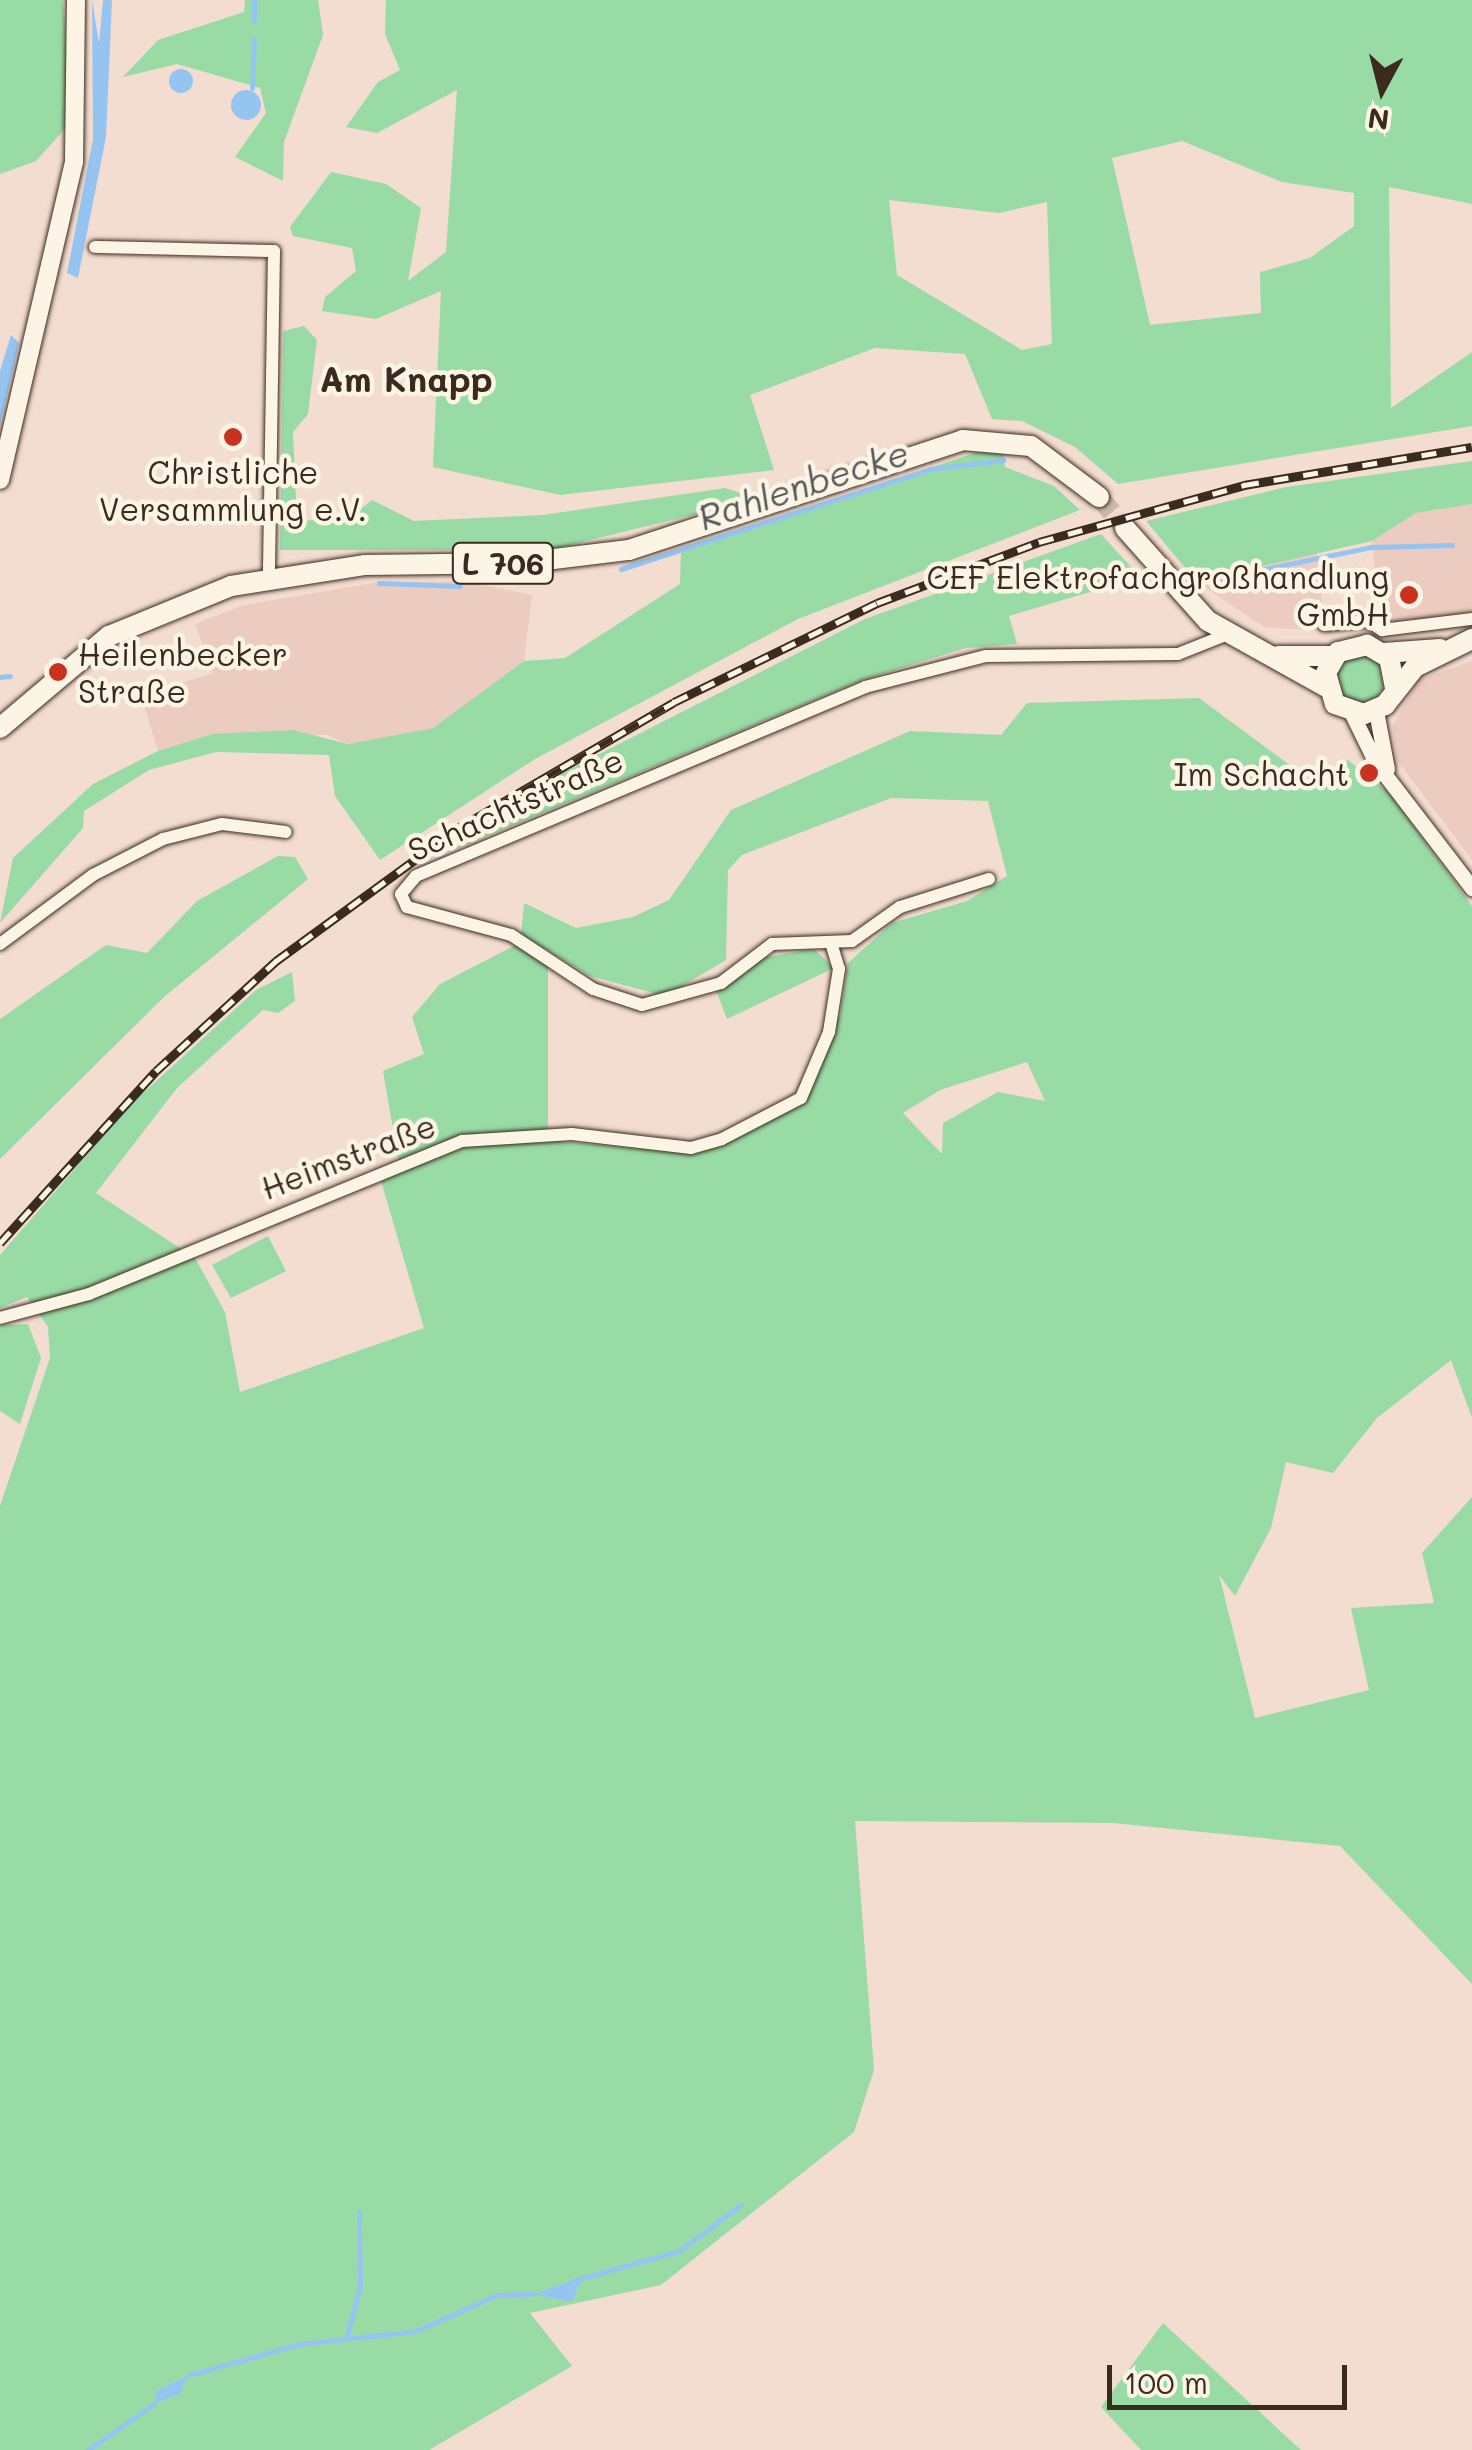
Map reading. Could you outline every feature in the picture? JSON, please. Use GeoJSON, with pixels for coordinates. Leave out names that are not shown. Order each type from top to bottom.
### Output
{"type":"FeatureCollection","features":[{"type":"Feature","properties":{"kind":"main road"},"geometry":{"type":"LineString","coordinates":[[0,480],[74,162],[76,0]]}},
{"type":"Feature","properties":{"kind":"main road","name":"L 706"},"geometry":{"type":"LineString","coordinates":[[0,728],[109,636],[194,598],[269,578],[629,550],[962,440],[1031,446],[1099,497]]}},
{"type":"Feature","properties":{"kind":"main road"},"geometry":{"type":"LineString","coordinates":[[1125,528],[1228,634],[1278,656],[1326,687],[1352,714],[1376,711],[1395,688],[1447,648]]}},
{"type":"Feature","properties":{"kind":"main road"},"geometry":{"type":"LineString","coordinates":[[1278,656],[1334,656],[1355,644],[1384,653],[1447,648],[1472,639]]}},
{"type":"Feature","properties":{"kind":"main road"},"geometry":{"type":"LineString","coordinates":[[1384,653],[1395,688]]}},
{"type":"Feature","properties":{"kind":"main road"},"geometry":{"type":"LineString","coordinates":[[1326,687],[1334,656]]}},
{"type":"Feature","properties":{"kind":"street"},"geometry":{"type":"LineString","coordinates":[[95,247],[274,251],[269,578]]}},
{"type":"Feature","properties":{"kind":"street"},"geometry":{"type":"LineString","coordinates":[[1324,625],[1368,621],[1382,630],[1472,618]]}},
{"type":"Feature","properties":{"kind":"street","name":"Schachtstraße"},"geometry":{"type":"LineString","coordinates":[[832,946],[772,944],[697,994],[642,1006],[593,989],[512,935],[407,907],[401,894],[433,869],[865,687],[986,656],[1178,654],[1228,634]]}},
{"type":"Feature","properties":{"kind":"street"},"geometry":{"type":"LineString","coordinates":[[1376,711],[1392,782]]}},
{"type":"Feature","properties":{"kind":"street"},"geometry":{"type":"LineString","coordinates":[[1352,714],[1392,782],[1472,888]]}},
{"type":"Feature","properties":{"kind":"street"},"geometry":{"type":"LineString","coordinates":[[0,944],[94,874],[163,840],[222,824],[286,832]]}},
{"type":"Feature","properties":{"kind":"street"},"geometry":{"type":"LineString","coordinates":[[832,946],[900,907],[988,879]]}},
{"type":"Feature","properties":{"kind":"street","name":"Heimstraße"},"geometry":{"type":"LineString","coordinates":[[0,1318],[89,1294],[462,1141],[572,1134],[691,1148],[722,1139],[801,1098],[830,1032],[839,969],[832,946]]}},
{"type":"Feature","properties":{"kind":"shaded area"},"geometry":{"type":"Polygon","coordinates":[[[1472,504],[1472,613],[1382,634],[1372,541],[1416,513],[1472,504]]]}},
{"type":"Feature","properties":{"kind":"shaded area"},"geometry":{"type":"Polygon","coordinates":[[[1317,552],[1325,631],[1264,627],[1196,581],[1317,552]]]}},
{"type":"Feature","properties":{"kind":"shaded area"},"geometry":{"type":"Polygon","coordinates":[[[464,581],[532,595],[524,661],[433,728],[348,744],[327,735],[212,734],[158,751],[141,696],[213,673],[195,624],[244,605],[373,583],[464,581]]]}},
{"type":"Feature","properties":{"kind":"shaded area"},"geometry":{"type":"Polygon","coordinates":[[[1472,661],[1472,860],[1397,760],[1392,727],[1418,680],[1472,661]]]}},
{"type":"Feature","properties":{"kind":"green space"},"geometry":{"type":"Polygon","coordinates":[[[0,0],[63,0],[72,121],[36,161],[0,174],[0,0]]]}},
{"type":"Feature","properties":{"kind":"green space"},"geometry":{"type":"Polygon","coordinates":[[[245,0],[318,0],[323,35],[284,142],[283,181],[235,157],[266,113],[260,88],[177,64],[123,77],[158,40],[244,12],[245,0]]]}},
{"type":"Feature","properties":{"kind":"green space"},"geometry":{"type":"Polygon","coordinates":[[[386,0],[1472,0],[1472,204],[1389,187],[1391,408],[1472,352],[1472,426],[1118,484],[1075,447],[1022,421],[992,419],[965,354],[875,348],[750,395],[774,470],[560,495],[433,467],[441,291],[376,319],[322,311],[325,297],[356,271],[352,248],[293,236],[290,227],[331,172],[386,184],[421,208],[408,281],[446,252],[457,90],[377,133],[346,127],[378,82],[400,70],[385,34],[386,0]],[[1182,141],[1112,158],[1150,325],[1261,313],[1260,272],[1310,258],[1354,226],[1354,193],[1282,182],[1182,141]],[[889,200],[897,275],[1022,350],[1052,344],[1047,202],[999,213],[889,200]]]}},
{"type":"Feature","properties":{"kind":"green space"},"geometry":{"type":"Polygon","coordinates":[[[304,326],[317,340],[308,414],[293,432],[297,521],[350,518],[372,500],[414,521],[543,515],[725,488],[743,494],[742,503],[549,550],[280,550],[283,331],[304,326]]]}},
{"type":"Feature","properties":{"kind":"green space"},"geometry":{"type":"Polygon","coordinates":[[[978,452],[1003,453],[1005,467],[1054,486],[1080,510],[798,619],[535,759],[380,860],[335,796],[329,755],[216,752],[149,770],[84,811],[83,828],[0,923],[13,858],[93,784],[158,751],[212,734],[293,730],[348,744],[433,728],[524,661],[565,658],[680,584],[681,550],[978,452]]]}},
{"type":"Feature","properties":{"kind":"green space"},"geometry":{"type":"Polygon","coordinates":[[[1472,461],[1472,504],[1416,513],[1372,541],[1196,581],[1146,521],[1286,487],[1472,461]]]}},
{"type":"Feature","properties":{"kind":"green space"},"geometry":{"type":"Polygon","coordinates":[[[1101,534],[1140,577],[1009,616],[1017,644],[966,648],[862,680],[453,850],[552,778],[865,619],[1101,534]]]}},
{"type":"Feature","properties":{"kind":"green space"},"geometry":{"type":"Polygon","coordinates":[[[1360,655],[1377,662],[1384,679],[1377,696],[1360,703],[1343,696],[1336,679],[1343,662],[1360,655]]]}},
{"type":"Feature","properties":{"kind":"green space"},"geometry":{"type":"Polygon","coordinates":[[[1199,698],[1318,786],[1348,760],[1389,793],[1472,906],[1472,1418],[1451,1360],[1377,1418],[1333,1473],[1286,1462],[1271,1528],[1235,1596],[1219,1575],[1255,1718],[1369,1690],[1351,1608],[1434,1603],[1422,1553],[1472,1497],[1472,1984],[1340,1846],[1113,1823],[855,1821],[874,2070],[854,2132],[661,2285],[530,2313],[572,2366],[429,2450],[0,2450],[0,1506],[50,1358],[48,1327],[27,1297],[0,1308],[0,1255],[130,1105],[256,990],[292,972],[295,1001],[278,1013],[263,1010],[177,1088],[96,1193],[195,1258],[225,1312],[240,1392],[424,1328],[381,1181],[400,1170],[383,1071],[424,1054],[412,1017],[440,984],[516,945],[548,965],[548,1140],[692,1154],[805,1100],[840,1015],[848,963],[892,923],[967,901],[1007,876],[988,801],[891,798],[742,855],[728,870],[726,960],[665,996],[590,976],[521,934],[524,903],[576,928],[633,917],[669,900],[731,810],[910,731],[1001,735],[1027,703],[1199,698]],[[1027,1062],[940,1090],[903,1113],[942,1154],[943,1123],[998,1092],[1045,1101],[1027,1062]]]}},
{"type":"Feature","properties":{"kind":"green space"},"geometry":{"type":"Polygon","coordinates":[[[278,856],[295,857],[308,879],[164,997],[0,1159],[0,1019],[106,945],[147,953],[197,901],[278,856]]]}},
{"type":"Feature","properties":{"kind":"green space"},"geometry":{"type":"Polygon","coordinates":[[[814,949],[834,968],[727,1019],[716,990],[759,958],[814,949]]]}},
{"type":"Feature","properties":{"kind":"green space"},"geometry":{"type":"Polygon","coordinates":[[[268,1236],[286,1271],[231,1298],[212,1265],[268,1236]]]}},
{"type":"Feature","properties":{"kind":"green space"},"geometry":{"type":"Polygon","coordinates":[[[28,1324],[41,1358],[20,1424],[0,1411],[0,1325],[28,1324]]]}},
{"type":"Feature","properties":{"kind":"green space"},"geometry":{"type":"Polygon","coordinates":[[[1163,2323],[1301,2450],[1141,2450],[1101,2407],[1163,2323]]]}},
{"type":"Feature","properties":{"kind":"water"},"geometry":{"type":"Polygon","coordinates":[[[92,0],[99,43],[103,0],[112,0],[106,137],[78,278],[67,273],[93,139],[92,0]]]}},
{"type":"Feature","properties":{"kind":"water"},"geometry":{"type":"Polygon","coordinates":[[[181,69],[190,72],[190,90],[181,93],[172,90],[169,81],[172,72],[181,69]]]}},
{"type":"Feature","properties":{"kind":"water"},"geometry":{"type":"Polygon","coordinates":[[[246,90],[257,94],[261,105],[257,116],[246,120],[235,116],[231,105],[235,94],[246,90]]]}},
{"type":"Feature","properties":{"kind":"water"},"geometry":{"type":"Polygon","coordinates":[[[11,335],[19,343],[0,425],[0,371],[11,335]]]}},
{"type":"Feature","properties":{"kind":"water"},"geometry":{"type":"Polygon","coordinates":[[[581,2280],[572,2302],[533,2294],[572,2281],[581,2280]]]}},
{"type":"Feature","properties":{"kind":"water"},"geometry":{"type":"Polygon","coordinates":[[[189,2375],[180,2394],[155,2403],[156,2391],[189,2375]]]}},
{"type":"Feature","properties":{"kind":"waterway"},"geometry":{"type":"LineString","coordinates":[[254,0],[254,21]]}},
{"type":"Feature","properties":{"kind":"waterway"},"geometry":{"type":"LineString","coordinates":[[252,88],[254,39]]}},
{"type":"Feature","properties":{"kind":"waterway","name":"Rahlenbecke"},"geometry":{"type":"LineString","coordinates":[[621,569],[931,469],[1003,460]]}},
{"type":"Feature","properties":{"kind":"waterway","name":"Rahlenbecke"},"geometry":{"type":"LineString","coordinates":[[1207,581],[1371,547],[1452,545]]}},
{"type":"Feature","properties":{"kind":"waterway"},"geometry":{"type":"LineString","coordinates":[[379,583],[460,586]]}},
{"type":"Feature","properties":{"kind":"waterway"},"geometry":{"type":"LineString","coordinates":[[0,677],[10,676]]}},
{"type":"Feature","properties":{"kind":"waterway"},"geometry":{"type":"LineString","coordinates":[[572,2281],[679,2251],[741,2205]]}},
{"type":"Feature","properties":{"kind":"waterway"},"geometry":{"type":"LineString","coordinates":[[347,2335],[360,2287],[359,2211]]}},
{"type":"Feature","properties":{"kind":"waterway"},"geometry":{"type":"LineString","coordinates":[[189,2375],[299,2344],[416,2331],[497,2295],[533,2294]]}},
{"type":"Feature","properties":{"kind":"waterway"},"geometry":{"type":"LineString","coordinates":[[88,2450],[155,2403]]}},
{"type":"Feature","properties":{"kind":"tunnel"},"geometry":{"type":"LineString","coordinates":[[1099,497],[1125,528]]}},
{"type":"Feature","properties":{"kind":"railway"},"geometry":{"type":"LineString","coordinates":[[0,1243],[156,1071],[276,961],[457,829],[674,702],[877,603],[1039,542],[1244,485],[1472,447]]}},
{"type":"Feature","properties":{"kind":"place","name":"Christliche Versammlung e.V."},"geometry":{"type":"Point","coordinates":[233,437]}},
{"type":"Feature","properties":{"kind":"place","name":"CEF Elektrofachgroßhandlung GmbH"},"geometry":{"type":"Point","coordinates":[1409,595]}},
{"type":"Feature","properties":{"kind":"place","name":"Heilenbecker Straße"},"geometry":{"type":"Point","coordinates":[58,672]}},
{"type":"Feature","properties":{"kind":"place","name":"Im Schacht"},"geometry":{"type":"Point","coordinates":[1369,773]}},
{"type":"Feature","properties":{"kind":"district","name":"Am Knapp"},"geometry":{"type":"Point","coordinates":[406,378]}}]}
